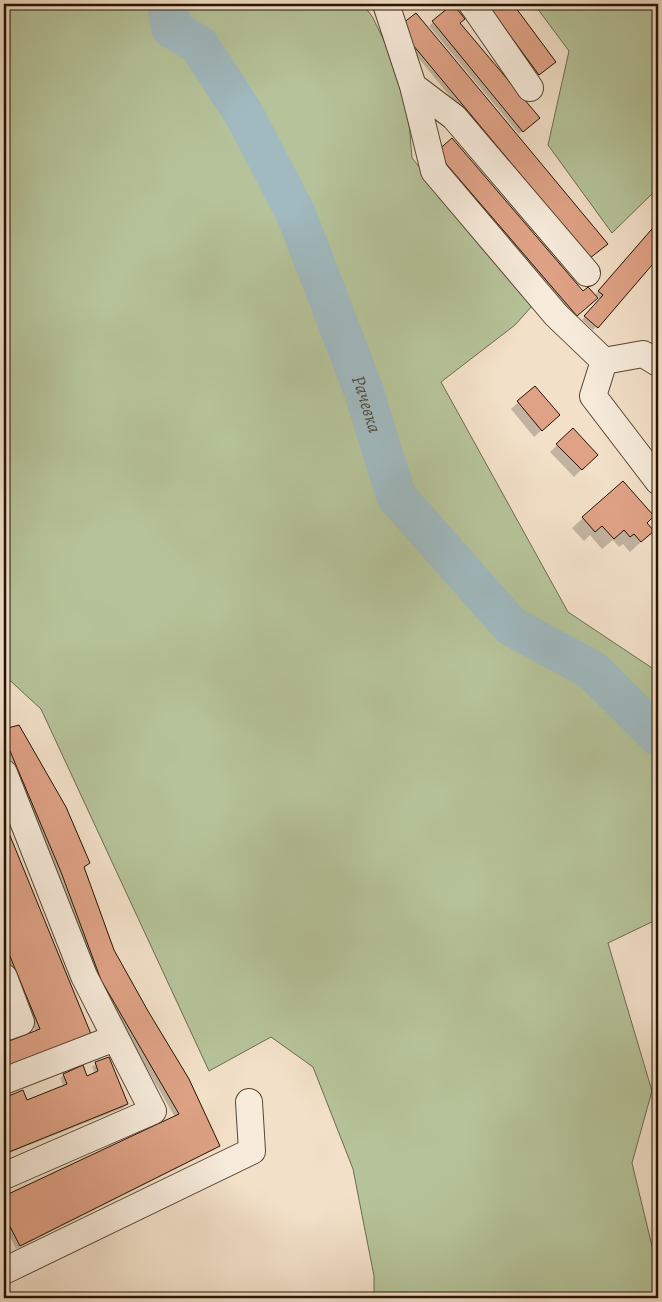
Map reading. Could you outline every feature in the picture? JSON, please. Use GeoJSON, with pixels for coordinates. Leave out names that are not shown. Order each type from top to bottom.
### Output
{"type":"FeatureCollection","features":[{"type":"Feature","properties":{"kind":"street"},"geometry":{"type":"LineString","coordinates":[[386,4],[413,86],[434,171],[556,315],[604,361]]}},
{"type":"Feature","properties":{"kind":"street"},"geometry":{"type":"LineString","coordinates":[[472,4],[530,88]]}},
{"type":"Feature","properties":{"kind":"street"},"geometry":{"type":"LineString","coordinates":[[413,86],[454,118],[587,273]]}},
{"type":"Feature","properties":{"kind":"street"},"geometry":{"type":"LineString","coordinates":[[604,361],[643,354],[658,363]]}},
{"type":"Feature","properties":{"kind":"street"},"geometry":{"type":"LineString","coordinates":[[604,361],[593,396],[658,481]]}},
{"type":"Feature","properties":{"kind":"street"},"geometry":{"type":"LineString","coordinates":[[4,773],[84,976],[153,1111],[4,1176]]}},
{"type":"Feature","properties":{"kind":"street"},"geometry":{"type":"LineString","coordinates":[[4,978],[21,1022],[4,1028]]}},
{"type":"Feature","properties":{"kind":"street"},"geometry":{"type":"LineString","coordinates":[[4,1081],[115,1038]]}},
{"type":"Feature","properties":{"kind":"street"},"geometry":{"type":"LineString","coordinates":[[5,1267],[252,1151],[249,1102]]}},
{"type":"Feature","properties":{"kind":"green space"},"geometry":{"type":"Polygon","coordinates":[[[4,4],[363,4],[373,18],[406,86],[412,158],[532,306],[515,325],[441,382],[568,612],[658,672],[658,919],[608,943],[652,1091],[632,1163],[658,1271],[658,1298],[374,1298],[374,1276],[353,1169],[313,1067],[271,1037],[209,1071],[41,709],[4,675],[4,4]]]}},
{"type":"Feature","properties":{"kind":"green space"},"geometry":{"type":"Polygon","coordinates":[[[534,4],[658,4],[658,188],[612,233],[548,145],[569,51],[534,4]]]}},
{"type":"Feature","properties":{"kind":"building"},"geometry":{"type":"Polygon","coordinates":[[[453,4],[465,19],[460,23],[540,118],[523,132],[432,21],[453,4]]]}},
{"type":"Feature","properties":{"kind":"building"},"geometry":{"type":"Polygon","coordinates":[[[487,4],[513,4],[556,62],[539,75],[487,4]]]}},
{"type":"Feature","properties":{"kind":"building"},"geometry":{"type":"Polygon","coordinates":[[[416,13],[608,244],[590,258],[398,27],[416,13]]]}},
{"type":"Feature","properties":{"kind":"building"},"geometry":{"type":"Polygon","coordinates":[[[452,138],[583,291],[588,287],[598,298],[577,316],[436,152],[452,138]]]}},
{"type":"Feature","properties":{"kind":"building"},"geometry":{"type":"Polygon","coordinates":[[[658,222],[658,258],[598,328],[584,316],[603,295],[598,291],[658,222]]]}},
{"type":"Feature","properties":{"kind":"building"},"geometry":{"type":"Polygon","coordinates":[[[535,386],[560,415],[542,431],[517,401],[535,386]]]}},
{"type":"Feature","properties":{"kind":"building"},"geometry":{"type":"Polygon","coordinates":[[[573,428],[598,455],[582,470],[556,444],[573,428]]]}},
{"type":"Feature","properties":{"kind":"building"},"geometry":{"type":"Polygon","coordinates":[[[623,481],[654,516],[647,523],[654,531],[641,542],[634,534],[630,537],[624,530],[614,539],[602,526],[595,532],[582,517],[623,481]]]}},
{"type":"Feature","properties":{"kind":"building"},"geometry":{"type":"Polygon","coordinates":[[[19,725],[66,807],[90,863],[84,867],[114,950],[189,1079],[220,1146],[20,1246],[4,1215],[4,1196],[179,1114],[101,980],[61,872],[10,751],[4,753],[4,729],[19,725]]]}},
{"type":"Feature","properties":{"kind":"building"},"geometry":{"type":"Polygon","coordinates":[[[4,821],[91,1034],[4,1068],[4,1043],[40,1029],[4,942],[4,821]]]}},
{"type":"Feature","properties":{"kind":"building"},"geometry":{"type":"Polygon","coordinates":[[[109,1057],[128,1104],[4,1154],[4,1109],[6,1108],[4,1098],[23,1090],[27,1100],[67,1084],[63,1074],[83,1065],[87,1076],[98,1071],[95,1062],[109,1057]]]}},
{"type":"Feature","properties":{"kind":"waterway","name":"Рачевка"},"geometry":{"type":"LineString","coordinates":[[167,4],[171,28],[199,45],[244,114],[296,214],[363,389],[396,496],[511,626],[592,670],[658,736]]}}]}
